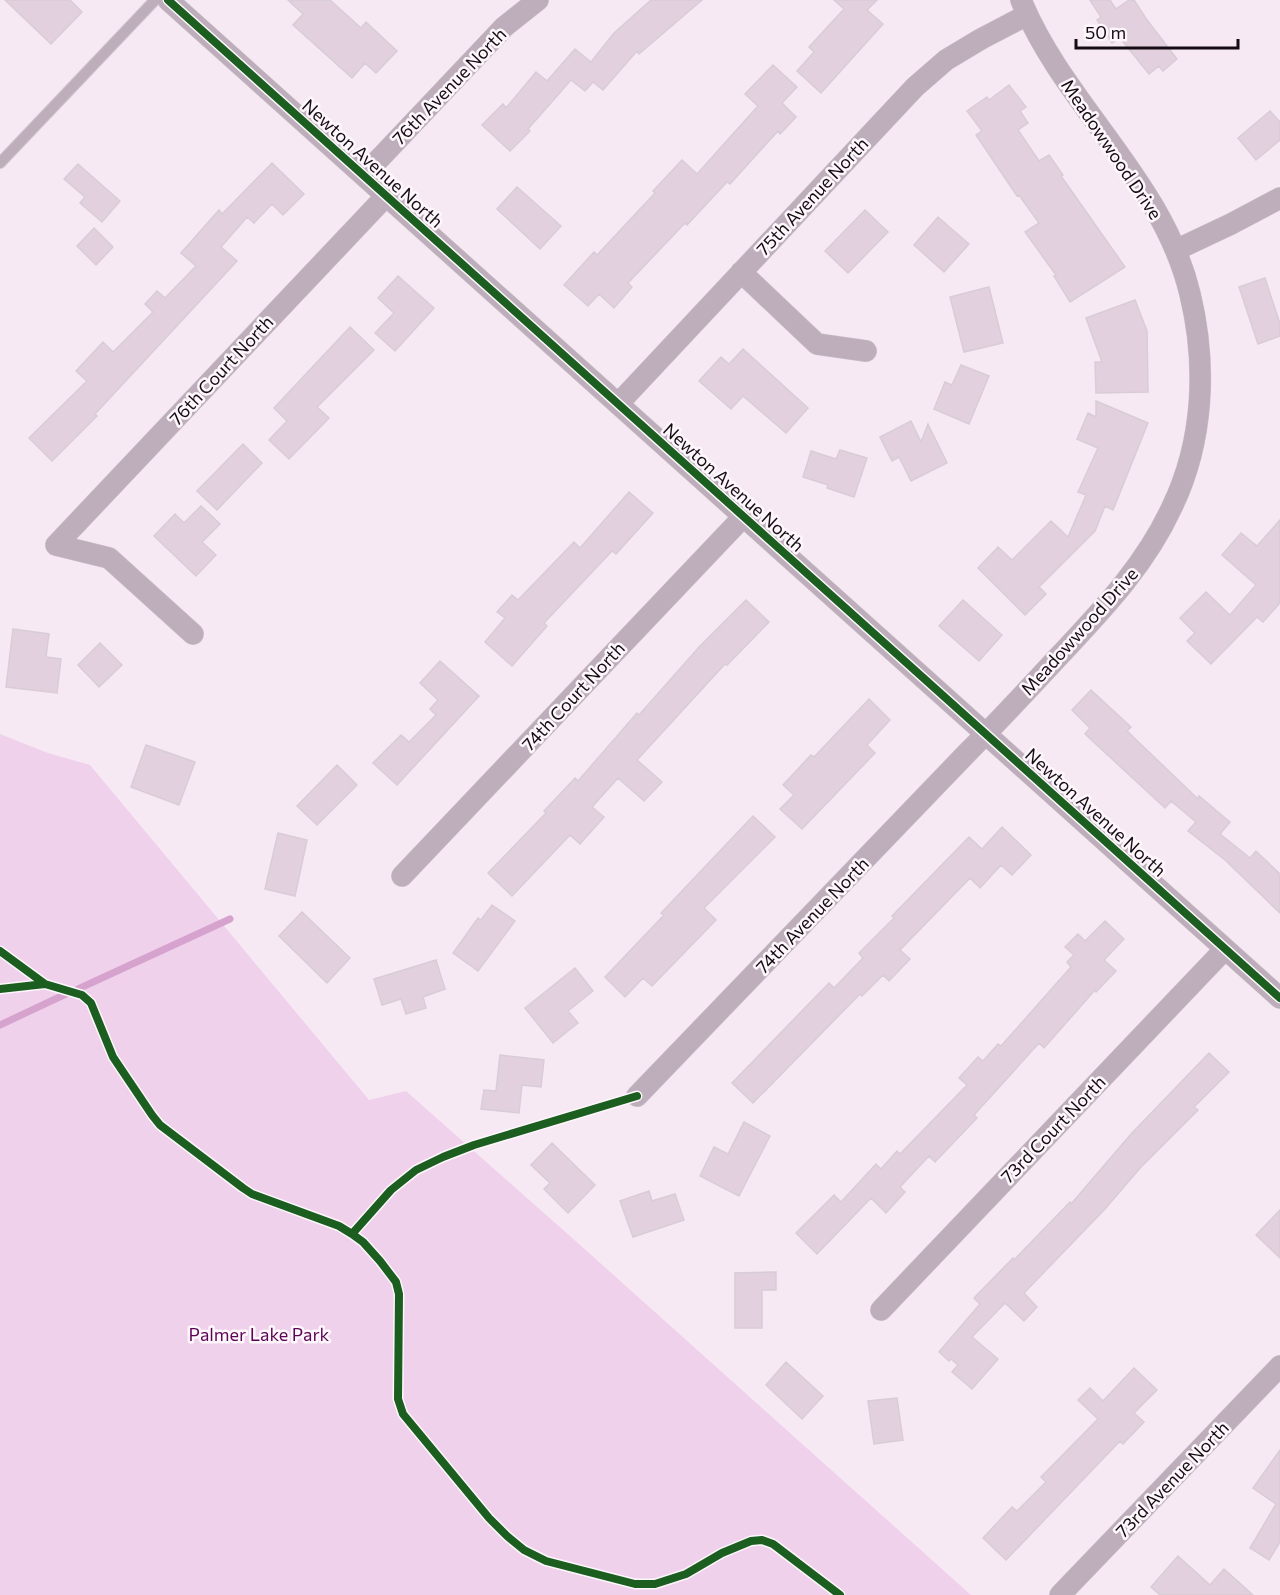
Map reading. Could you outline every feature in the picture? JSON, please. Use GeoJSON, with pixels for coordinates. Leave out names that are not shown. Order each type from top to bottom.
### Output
{"type":"FeatureCollection","features":[{"type":"Feature","properties":{"kind":"street","name":"Newton Avenue North"},"geometry":{"type":"LineString","coordinates":[[168,0],[1280,998]]}},
{"type":"Feature","properties":{"kind":"street","name":"76th Avenue North"},"geometry":{"type":"LineString","coordinates":[[364,175],[504,27],[538,0]]}},
{"type":"Feature","properties":{"kind":"street","name":"Meadowwood Drive"},"geometry":{"type":"LineString","coordinates":[[986,734],[1114,596],[1148,553],[1173,505],[1191,453],[1200,400],[1200,346],[1190,292],[1176,250],[1146,193],[1058,68],[1024,8]]}},
{"type":"Feature","properties":{"kind":"street","name":"75th Avenue North"},"geometry":{"type":"LineString","coordinates":[[618,404],[915,87],[946,60],[981,39],[1024,8]]}},
{"type":"Feature","properties":{"kind":"street","name":"76th Court North"},"geometry":{"type":"LineString","coordinates":[[193,634],[109,558],[56,545],[386,196]]}},
{"type":"Feature","properties":{"kind":"street"},"geometry":{"type":"LineString","coordinates":[[1176,250],[1280,198]]}},
{"type":"Feature","properties":{"kind":"street"},"geometry":{"type":"LineString","coordinates":[[741,272],[817,344],[866,351]]}},
{"type":"Feature","properties":{"kind":"street","name":"74th Court North"},"geometry":{"type":"LineString","coordinates":[[402,876],[744,516]]}},
{"type":"Feature","properties":{"kind":"street","name":"74th Avenue North"},"geometry":{"type":"LineString","coordinates":[[637,1096],[986,734]]}},
{"type":"Feature","properties":{"kind":"street","name":"73rd Court North"},"geometry":{"type":"LineString","coordinates":[[881,1310],[1226,949]]}},
{"type":"Feature","properties":{"kind":"street","name":"73rd Avenue North"},"geometry":{"type":"LineString","coordinates":[[1064,1594],[1276,1376]]}},
{"type":"Feature","properties":{"kind":"lane"},"geometry":{"type":"LineString","coordinates":[[0,163],[155,0]]}},
{"type":"Feature","properties":{"kind":"green space","name":"Palmer Lake Park"},"geometry":{"type":"Polygon","coordinates":[[[0,734],[48,753],[90,765],[369,1100],[406,1091],[971,1595],[0,1595],[0,734]]]}},
{"type":"Feature","properties":{"kind":"building"},"geometry":{"type":"Polygon","coordinates":[[[5,0],[70,0],[82,12],[51,44],[5,0]]]}},
{"type":"Feature","properties":{"kind":"building"},"geometry":{"type":"Polygon","coordinates":[[[288,0],[330,0],[361,28],[366,22],[397,51],[376,73],[365,63],[352,78],[293,25],[303,14],[288,0]]]}},
{"type":"Feature","properties":{"kind":"building"},"geometry":{"type":"Polygon","coordinates":[[[651,0],[702,0],[639,54],[637,51],[603,90],[593,82],[585,91],[571,80],[528,129],[530,131],[510,151],[482,125],[503,104],[506,108],[536,72],[547,81],[575,49],[591,62],[614,33],[651,0]]]}},
{"type":"Feature","properties":{"kind":"building"},"geometry":{"type":"Polygon","coordinates":[[[834,0],[877,0],[867,10],[883,24],[821,93],[797,71],[814,52],[809,47],[844,9],[834,0]]]}},
{"type":"Feature","properties":{"kind":"building"},"geometry":{"type":"Polygon","coordinates":[[[1090,0],[1110,0],[1116,9],[1129,0],[1134,0],[1177,59],[1163,71],[1159,66],[1149,74],[1120,38],[1112,43],[1097,20],[1101,17],[1090,0]]]}},
{"type":"Feature","properties":{"kind":"building"},"geometry":{"type":"Polygon","coordinates":[[[773,65],[797,87],[782,103],[796,117],[780,134],[778,131],[730,184],[727,182],[687,225],[685,223],[628,283],[632,287],[614,308],[599,294],[588,306],[564,285],[594,252],[597,255],[655,193],[653,191],[682,160],[697,174],[758,106],[745,94],[773,65]]]}},
{"type":"Feature","properties":{"kind":"building"},"geometry":{"type":"Polygon","coordinates":[[[1009,85],[1026,107],[1020,111],[1028,123],[1018,130],[1039,161],[1049,155],[1063,175],[1061,176],[1125,267],[1070,302],[1054,276],[1056,275],[1025,232],[1039,223],[1019,195],[1017,196],[976,135],[982,131],[967,111],[987,97],[989,100],[1009,85]]]}},
{"type":"Feature","properties":{"kind":"building"},"geometry":{"type":"Polygon","coordinates":[[[1270,111],[1280,122],[1280,140],[1256,160],[1238,138],[1270,111]]]}},
{"type":"Feature","properties":{"kind":"building"},"geometry":{"type":"Polygon","coordinates":[[[272,163],[304,194],[283,215],[272,204],[254,223],[247,217],[221,247],[237,261],[95,414],[97,416],[52,461],[29,438],[87,381],[76,371],[103,342],[113,352],[153,312],[145,304],[157,291],[165,298],[196,266],[181,253],[219,210],[222,214],[272,163]]]}},
{"type":"Feature","properties":{"kind":"building"},"geometry":{"type":"Polygon","coordinates":[[[78,164],[120,201],[102,222],[80,203],[85,197],[64,179],[78,164]]]}},
{"type":"Feature","properties":{"kind":"building"},"geometry":{"type":"Polygon","coordinates":[[[517,187],[561,226],[540,249],[497,209],[517,187]]]}},
{"type":"Feature","properties":{"kind":"building"},"geometry":{"type":"Polygon","coordinates":[[[865,210],[888,232],[848,273],[825,251],[865,210]]]}},
{"type":"Feature","properties":{"kind":"building"},"geometry":{"type":"Polygon","coordinates":[[[938,217],[969,244],[944,272],[914,245],[938,217]]]}},
{"type":"Feature","properties":{"kind":"building"},"geometry":{"type":"Polygon","coordinates":[[[94,228],[113,247],[96,265],[77,246],[94,228]]]}},
{"type":"Feature","properties":{"kind":"building"},"geometry":{"type":"Polygon","coordinates":[[[398,276],[434,308],[395,351],[375,333],[394,313],[378,298],[398,276]]]}},
{"type":"Feature","properties":{"kind":"building"},"geometry":{"type":"Polygon","coordinates":[[[1265,278],[1280,324],[1280,336],[1258,344],[1239,287],[1265,278]]]}},
{"type":"Feature","properties":{"kind":"building"},"geometry":{"type":"Polygon","coordinates":[[[989,287],[1003,343],[964,352],[950,297],[989,287]]]}},
{"type":"Feature","properties":{"kind":"building"},"geometry":{"type":"Polygon","coordinates":[[[1135,300],[1147,331],[1148,392],[1096,393],[1095,362],[1102,362],[1086,318],[1135,300]]]}},
{"type":"Feature","properties":{"kind":"building"},"geometry":{"type":"Polygon","coordinates":[[[350,327],[374,350],[317,407],[329,418],[289,459],[269,440],[287,421],[274,408],[350,327]]]}},
{"type":"Feature","properties":{"kind":"building"},"geometry":{"type":"Polygon","coordinates":[[[743,349],[808,408],[786,433],[743,396],[731,409],[699,381],[721,357],[729,364],[743,349]]]}},
{"type":"Feature","properties":{"kind":"building"},"geometry":{"type":"Polygon","coordinates":[[[961,365],[989,376],[969,424],[934,409],[945,382],[952,385],[961,365]]]}},
{"type":"Feature","properties":{"kind":"building"},"geometry":{"type":"Polygon","coordinates":[[[1096,401],[1148,423],[1113,510],[1105,506],[1095,531],[1039,587],[1046,594],[1025,615],[978,568],[998,547],[1012,560],[1051,521],[1068,537],[1086,495],[1078,492],[1098,448],[1077,439],[1088,413],[1096,417],[1096,401]]]}},
{"type":"Feature","properties":{"kind":"building"},"geometry":{"type":"Polygon","coordinates":[[[911,421],[921,442],[928,424],[947,463],[911,481],[899,457],[892,461],[880,437],[911,421]]]}},
{"type":"Feature","properties":{"kind":"building"},"geometry":{"type":"Polygon","coordinates":[[[243,444],[262,463],[217,510],[197,491],[243,444]]]}},
{"type":"Feature","properties":{"kind":"building"},"geometry":{"type":"Polygon","coordinates":[[[840,450],[867,458],[854,497],[803,477],[811,451],[836,459],[840,450]]]}},
{"type":"Feature","properties":{"kind":"building"},"geometry":{"type":"Polygon","coordinates":[[[629,492],[653,513],[616,554],[612,551],[544,623],[547,626],[512,666],[485,642],[505,618],[497,612],[512,595],[518,600],[574,542],[580,548],[629,492]]]}},
{"type":"Feature","properties":{"kind":"building"},"geometry":{"type":"Polygon","coordinates":[[[201,506],[220,524],[202,542],[216,555],[196,576],[154,536],[175,514],[184,523],[201,506]]]}},
{"type":"Feature","properties":{"kind":"building"},"geometry":{"type":"Polygon","coordinates":[[[1280,520],[1280,603],[1263,622],[1257,617],[1211,664],[1187,641],[1195,633],[1180,618],[1206,592],[1230,615],[1256,585],[1222,555],[1241,533],[1257,546],[1280,520]]]}},
{"type":"Feature","properties":{"kind":"building"},"geometry":{"type":"Polygon","coordinates":[[[746,600],[769,622],[727,665],[725,664],[637,760],[662,782],[644,801],[618,778],[592,807],[604,817],[580,844],[570,835],[512,896],[488,873],[546,813],[544,811],[575,778],[578,781],[637,713],[639,715],[700,646],[746,600]]]}},
{"type":"Feature","properties":{"kind":"building"},"geometry":{"type":"Polygon","coordinates":[[[963,600],[1002,635],[979,661],[939,626],[963,600]]]}},
{"type":"Feature","properties":{"kind":"building"},"geometry":{"type":"Polygon","coordinates":[[[13,629],[49,634],[46,657],[61,659],[57,693],[6,687],[13,629]]]}},
{"type":"Feature","properties":{"kind":"building"},"geometry":{"type":"Polygon","coordinates":[[[100,643],[122,665],[99,687],[78,665],[100,643]]]}},
{"type":"Feature","properties":{"kind":"building"},"geometry":{"type":"Polygon","coordinates":[[[440,661],[479,696],[397,785],[373,763],[401,735],[409,742],[436,715],[430,709],[438,700],[420,683],[440,661]]]}},
{"type":"Feature","properties":{"kind":"building"},"geometry":{"type":"Polygon","coordinates":[[[1091,690],[1131,727],[1127,731],[1198,799],[1199,796],[1230,822],[1220,834],[1250,858],[1256,851],[1280,874],[1280,913],[1225,860],[1188,831],[1196,822],[1171,801],[1165,808],[1085,734],[1090,728],[1072,710],[1091,690]]]}},
{"type":"Feature","properties":{"kind":"building"},"geometry":{"type":"Polygon","coordinates":[[[869,699],[890,720],[867,745],[875,753],[802,829],[780,809],[794,795],[783,785],[811,755],[814,757],[869,699]]]}},
{"type":"Feature","properties":{"kind":"building"},"geometry":{"type":"Polygon","coordinates":[[[146,745],[195,762],[179,805],[131,787],[146,745]]]}},
{"type":"Feature","properties":{"kind":"building"},"geometry":{"type":"Polygon","coordinates":[[[337,765],[357,785],[317,825],[297,806],[337,765]]]}},
{"type":"Feature","properties":{"kind":"building"},"geometry":{"type":"Polygon","coordinates":[[[753,816],[775,837],[704,908],[716,920],[652,986],[643,978],[625,997],[605,977],[664,915],[661,913],[753,816]]]}},
{"type":"Feature","properties":{"kind":"building"},"geometry":{"type":"Polygon","coordinates":[[[1002,827],[1031,855],[1012,875],[1001,865],[980,888],[970,878],[900,950],[910,959],[889,981],[883,975],[862,996],[860,994],[753,1103],[732,1083],[829,983],[834,988],[863,958],[859,953],[969,837],[982,849],[1002,827]]]}},
{"type":"Feature","properties":{"kind":"building"},"geometry":{"type":"Polygon","coordinates":[[[278,833],[307,840],[295,896],[265,889],[278,833]]]}},
{"type":"Feature","properties":{"kind":"building"},"geometry":{"type":"Polygon","coordinates":[[[492,905],[515,921],[478,971],[453,953],[478,918],[481,920],[492,905]]]}},
{"type":"Feature","properties":{"kind":"building"},"geometry":{"type":"Polygon","coordinates":[[[302,912],[350,958],[327,983],[279,936],[302,912]]]}},
{"type":"Feature","properties":{"kind":"building"},"geometry":{"type":"Polygon","coordinates":[[[1105,921],[1124,939],[1104,960],[1116,971],[1096,992],[1095,990],[1044,1048],[1039,1043],[974,1115],[977,1118],[935,1162],[929,1156],[900,1187],[905,1192],[886,1213],[871,1198],[817,1254],[796,1233],[834,1195],[841,1202],[876,1164],[881,1169],[897,1151],[900,1154],[967,1085],[959,1078],[978,1057],[983,1061],[998,1044],[1001,1046],[1071,967],[1067,962],[1074,955],[1065,947],[1078,934],[1085,941],[1105,921]]]}},
{"type":"Feature","properties":{"kind":"building"},"geometry":{"type":"Polygon","coordinates":[[[436,960],[445,989],[423,997],[426,1008],[406,1014],[401,999],[382,1005],[374,979],[436,960]]]}},
{"type":"Feature","properties":{"kind":"building"},"geometry":{"type":"Polygon","coordinates":[[[575,968],[593,991],[568,1011],[578,1023],[553,1043],[525,1008],[575,968]]]}},
{"type":"Feature","properties":{"kind":"building"},"geometry":{"type":"Polygon","coordinates":[[[1209,1053],[1229,1072],[1194,1107],[1198,1110],[1141,1167],[1105,1209],[1024,1293],[1037,1307],[1024,1321],[1005,1303],[972,1337],[998,1359],[972,1389],[952,1372],[958,1365],[939,1352],[980,1304],[974,1298],[1070,1202],[1071,1204],[1131,1134],[1209,1053]]]}},
{"type":"Feature","properties":{"kind":"building"},"geometry":{"type":"Polygon","coordinates":[[[500,1055],[544,1060],[541,1087],[522,1085],[519,1113],[481,1109],[484,1090],[496,1091],[500,1055]]]}},
{"type":"Feature","properties":{"kind":"building"},"geometry":{"type":"Polygon","coordinates":[[[744,1122],[770,1136],[739,1196],[700,1176],[714,1147],[728,1154],[744,1122]]]}},
{"type":"Feature","properties":{"kind":"building"},"geometry":{"type":"Polygon","coordinates":[[[552,1143],[595,1185],[568,1213],[544,1189],[550,1183],[531,1165],[552,1143]]]}},
{"type":"Feature","properties":{"kind":"building"},"geometry":{"type":"Polygon","coordinates":[[[649,1191],[652,1201],[675,1194],[684,1220],[633,1237],[620,1201],[649,1191]]]}},
{"type":"Feature","properties":{"kind":"building"},"geometry":{"type":"Polygon","coordinates":[[[1280,1210],[1280,1258],[1256,1235],[1280,1210]]]}},
{"type":"Feature","properties":{"kind":"building"},"geometry":{"type":"Polygon","coordinates":[[[776,1272],[776,1290],[762,1290],[762,1328],[735,1328],[735,1273],[776,1272]]]}},
{"type":"Feature","properties":{"kind":"building"},"geometry":{"type":"Polygon","coordinates":[[[786,1362],[823,1396],[802,1419],[766,1385],[786,1362]]]}},
{"type":"Feature","properties":{"kind":"building"},"geometry":{"type":"Polygon","coordinates":[[[1134,1368],[1157,1390],[1134,1413],[1144,1422],[1123,1444],[1120,1441],[1006,1560],[983,1538],[1012,1507],[1017,1511],[1046,1482],[1041,1477],[1098,1419],[1078,1400],[1090,1388],[1103,1401],[1134,1368]]]}},
{"type":"Feature","properties":{"kind":"building"},"geometry":{"type":"Polygon","coordinates":[[[897,1398],[903,1440],[874,1444],[868,1401],[897,1398]]]}},
{"type":"Feature","properties":{"kind":"building"},"geometry":{"type":"Polygon","coordinates":[[[1280,1450],[1280,1542],[1269,1560],[1250,1548],[1276,1504],[1253,1488],[1280,1450]]]}},
{"type":"Feature","properties":{"kind":"building"},"geometry":{"type":"Polygon","coordinates":[[[1178,1556],[1210,1585],[1224,1569],[1253,1595],[1160,1595],[1151,1587],[1178,1556]]]}},
{"type":"Feature","properties":{"kind":"waterway"},"geometry":{"type":"LineString","coordinates":[[78,989],[230,919]]}},
{"type":"Feature","properties":{"kind":"waterway"},"geometry":{"type":"LineString","coordinates":[[0,1025],[66,994]]}},
{"type":"Feature","properties":{"kind":"cycle path"},"geometry":{"type":"LineString","coordinates":[[168,0],[1280,998]]}},
{"type":"Feature","properties":{"kind":"cycle path"},"geometry":{"type":"LineString","coordinates":[[0,951],[45,984],[0,989]]}},
{"type":"Feature","properties":{"kind":"cycle path"},"geometry":{"type":"LineString","coordinates":[[45,984],[82,995],[91,1003],[113,1057],[160,1125],[252,1194],[339,1226],[363,1242],[380,1261],[396,1282],[399,1294],[398,1399],[403,1414],[489,1518],[524,1550],[546,1561],[635,1584],[655,1584],[686,1574],[722,1553],[751,1541],[762,1540],[773,1544],[840,1595]]}},
{"type":"Feature","properties":{"kind":"cycle path"},"geometry":{"type":"LineString","coordinates":[[352,1234],[391,1190],[416,1170],[474,1145],[637,1096]]}}]}
